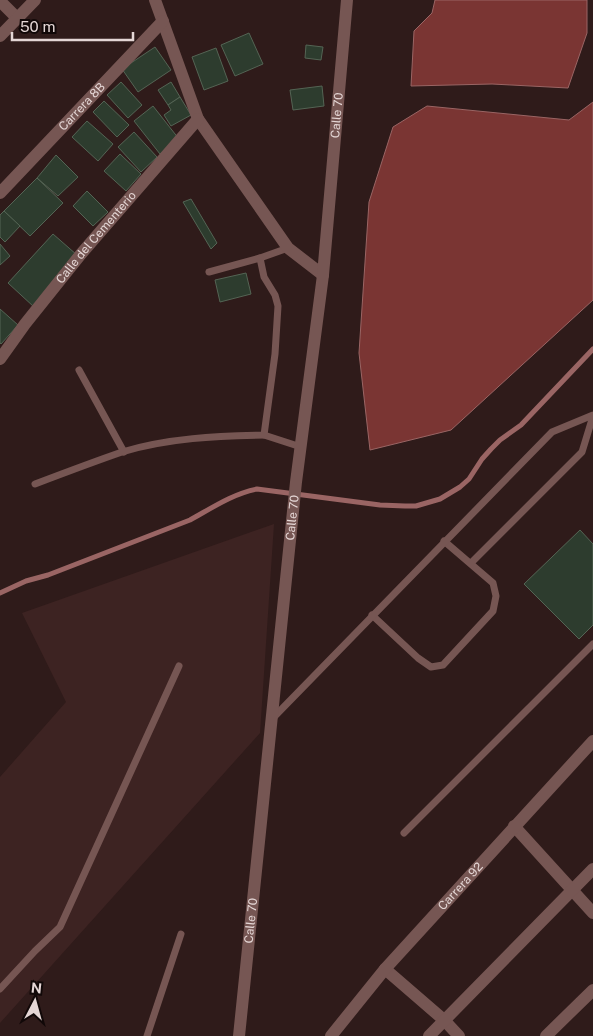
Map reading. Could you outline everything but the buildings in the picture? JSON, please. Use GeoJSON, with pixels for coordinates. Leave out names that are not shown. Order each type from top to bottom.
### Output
{"type":"FeatureCollection","features":[{"type":"Feature","properties":{"kind":"street"},"geometry":{"type":"LineString","coordinates":[[0,36],[35,0]]}},
{"type":"Feature","properties":{"kind":"street"},"geometry":{"type":"LineString","coordinates":[[156,0],[198,119],[288,248],[322,275]]}},
{"type":"Feature","properties":{"kind":"street","name":"Calle 70"},"geometry":{"type":"LineString","coordinates":[[239,1036],[296,482],[322,275],[347,0]]}},
{"type":"Feature","properties":{"kind":"street"},"geometry":{"type":"LineString","coordinates":[[0,1],[17,18]]}},
{"type":"Feature","properties":{"kind":"street","name":"Carrera 8B"},"geometry":{"type":"LineString","coordinates":[[0,193],[163,21]]}},
{"type":"Feature","properties":{"kind":"street","name":"Calle del Cementerio"},"geometry":{"type":"LineString","coordinates":[[1,355],[81,254],[198,119]]}},
{"type":"Feature","properties":{"kind":"street","name":"Carrera 92"},"geometry":{"type":"LineString","coordinates":[[331,1036],[384,970],[593,741]]}},
{"type":"Feature","properties":{"kind":"street"},"geometry":{"type":"LineString","coordinates":[[514,826],[593,913]]}},
{"type":"Feature","properties":{"kind":"street"},"geometry":{"type":"LineString","coordinates":[[429,1036],[571,889],[593,869]]}},
{"type":"Feature","properties":{"kind":"street"},"geometry":{"type":"LineString","coordinates":[[384,970],[444,1020],[459,1036]]}},
{"type":"Feature","properties":{"kind":"street"},"geometry":{"type":"LineString","coordinates":[[546,1036],[593,990]]}},
{"type":"Feature","properties":{"kind":"lane"},"geometry":{"type":"LineString","coordinates":[[209,272],[288,248]]}},
{"type":"Feature","properties":{"kind":"lane"},"geometry":{"type":"LineString","coordinates":[[260,258],[264,277],[278,306],[264,435]]}},
{"type":"Feature","properties":{"kind":"lane"},"geometry":{"type":"LineString","coordinates":[[80,370],[124,452]]}},
{"type":"Feature","properties":{"kind":"lane"},"geometry":{"type":"LineString","coordinates":[[273,718],[552,432],[593,415]]}},
{"type":"Feature","properties":{"kind":"lane"},"geometry":{"type":"LineString","coordinates":[[471,563],[582,452],[593,415]]}},
{"type":"Feature","properties":{"kind":"lane"},"geometry":{"type":"LineString","coordinates":[[35,484],[124,452],[176,441],[225,436],[264,435],[301,447]]}},
{"type":"Feature","properties":{"kind":"lane"},"geometry":{"type":"LineString","coordinates":[[372,615],[418,658],[431,667],[443,665],[493,611],[496,596],[493,583],[444,541]]}},
{"type":"Feature","properties":{"kind":"lane"},"geometry":{"type":"LineString","coordinates":[[404,833],[593,644]]}},
{"type":"Feature","properties":{"kind":"lane"},"geometry":{"type":"LineString","coordinates":[[0,989],[34,951],[60,928],[179,666]]}},
{"type":"Feature","properties":{"kind":"lane"},"geometry":{"type":"LineString","coordinates":[[147,1036],[181,934]]}},
{"type":"Feature","properties":{"kind":"shaded area"},"geometry":{"type":"Polygon","coordinates":[[[435,0],[587,0],[587,33],[568,88],[492,84],[411,86],[414,31],[432,13],[435,0]]]}},
{"type":"Feature","properties":{"kind":"shaded area"},"geometry":{"type":"Polygon","coordinates":[[[593,102],[593,300],[451,430],[370,450],[359,353],[369,202],[393,127],[427,106],[569,120],[593,102]]]}},
{"type":"Feature","properties":{"kind":"shaded area"},"geometry":{"type":"Polygon","coordinates":[[[274,524],[260,733],[0,1023],[0,777],[66,702],[22,613],[274,524]]]}},
{"type":"Feature","properties":{"kind":"waterway"},"geometry":{"type":"LineString","coordinates":[[0,593],[26,581],[48,575],[190,520],[231,498],[257,489],[380,505],[416,506],[440,499],[469,479],[491,449],[521,425],[593,349]]}}]}
